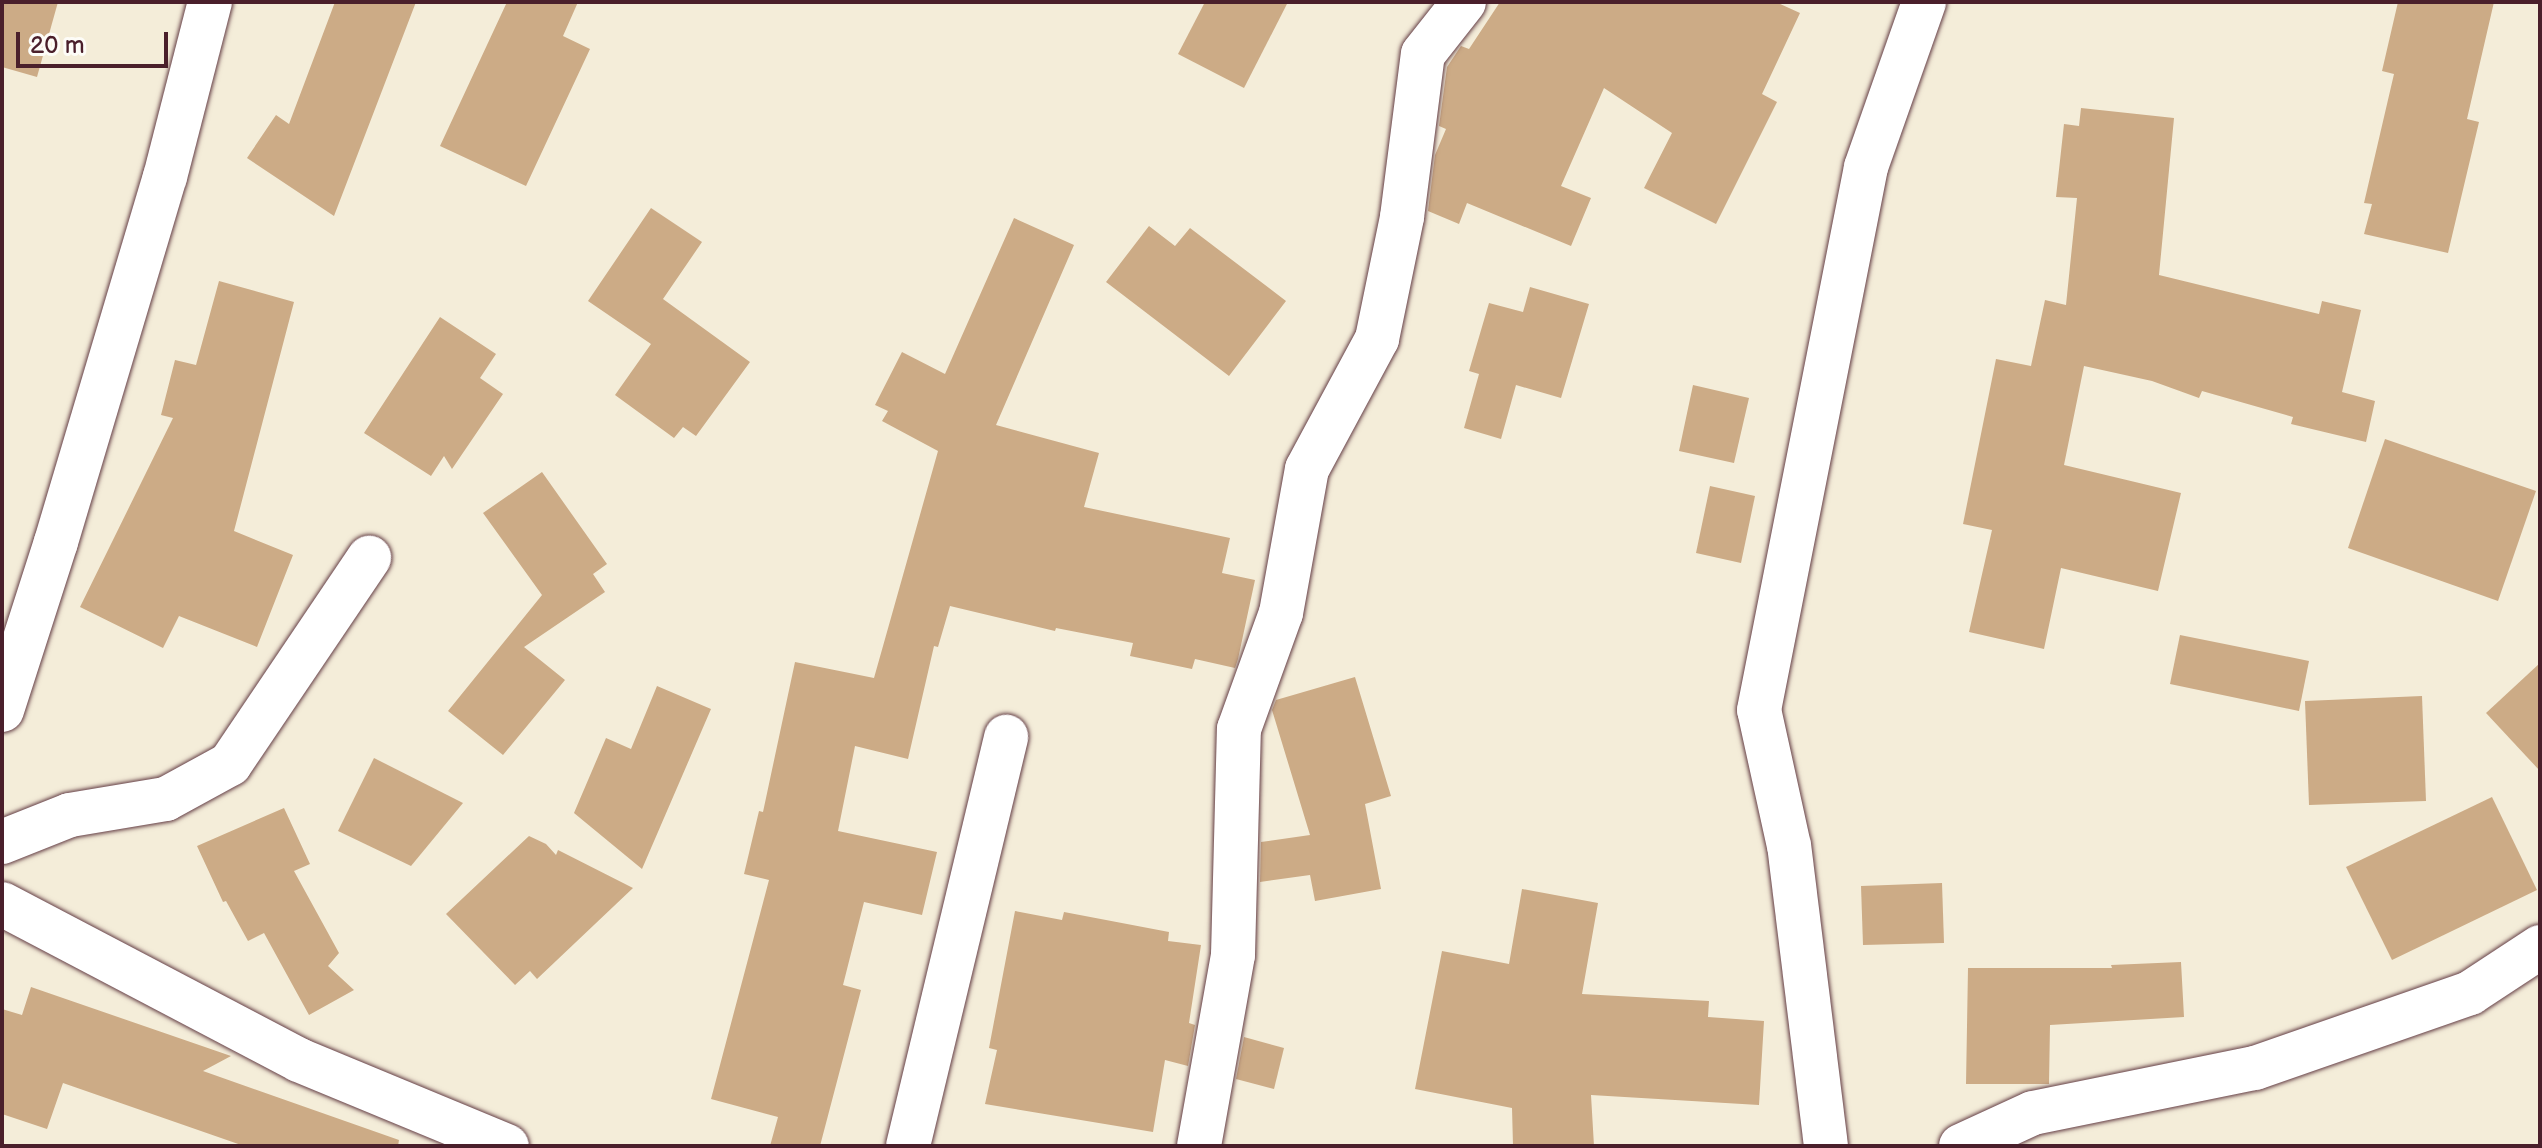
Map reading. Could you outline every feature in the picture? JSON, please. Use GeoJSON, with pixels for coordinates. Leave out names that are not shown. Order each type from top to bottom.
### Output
{"type":"FeatureCollection","features":[{"type":"Feature","properties":{"kind":"street"},"geometry":{"type":"LineString","coordinates":[[2,710],[56,542],[165,177],[210,2]]}},
{"type":"Feature","properties":{"kind":"street"},"geometry":{"type":"LineString","coordinates":[[1199,1146],[1233,955],[1239,729],[1281,613],[1307,469],[1377,339],[1402,217],[1423,54],[1464,2]]}},
{"type":"Feature","properties":{"kind":"street"},"geometry":{"type":"LineString","coordinates":[[1826,1146],[1789,846],[1759,710],[1866,167],[1924,2]]}},
{"type":"Feature","properties":{"kind":"street"},"geometry":{"type":"LineString","coordinates":[[2,842],[70,815],[166,799],[230,764],[369,558]]}},
{"type":"Feature","properties":{"kind":"street"},"geometry":{"type":"LineString","coordinates":[[908,1146],[1006,737]]}},
{"type":"Feature","properties":{"kind":"street"},"geometry":{"type":"LineString","coordinates":[[2,904],[299,1060],[507,1146]]}},
{"type":"Feature","properties":{"kind":"street"},"geometry":{"type":"LineString","coordinates":[[1961,1146],[2033,1113],[2255,1068],[2470,993],[2540,947]]}},
{"type":"Feature","properties":{"kind":"building"},"geometry":{"type":"Polygon","coordinates":[[[2,2],[58,2],[37,77],[2,67],[2,2]]]}},
{"type":"Feature","properties":{"kind":"building"},"geometry":{"type":"Polygon","coordinates":[[[335,2],[416,2],[334,216],[247,158],[276,115],[289,124],[335,2]]]}},
{"type":"Feature","properties":{"kind":"building"},"geometry":{"type":"Polygon","coordinates":[[[507,2],[578,2],[563,36],[590,49],[526,186],[440,146],[507,2]]]}},
{"type":"Feature","properties":{"kind":"building"},"geometry":{"type":"Polygon","coordinates":[[[1205,2],[1288,2],[1244,88],[1178,54],[1205,2]]]}},
{"type":"Feature","properties":{"kind":"building"},"geometry":{"type":"Polygon","coordinates":[[[1500,2],[1776,2],[1800,13],[1762,94],[1777,102],[1716,224],[1644,188],[1672,133],[1604,88],[1561,186],[1591,198],[1571,246],[1467,203],[1459,224],[1428,211],[1435,155],[1446,129],[1439,126],[1447,67],[1461,46],[1469,49],[1500,2]]]}},
{"type":"Feature","properties":{"kind":"building"},"geometry":{"type":"Polygon","coordinates":[[[2398,2],[2494,2],[2467,119],[2479,122],[2448,253],[2364,234],[2372,204],[2364,203],[2394,74],[2382,71],[2398,2]]]}},
{"type":"Feature","properties":{"kind":"building"},"geometry":{"type":"Polygon","coordinates":[[[2081,108],[2174,118],[2159,275],[2319,314],[2322,301],[2361,310],[2342,392],[2375,401],[2366,442],[2291,424],[2293,417],[2202,391],[2199,398],[2152,381],[2084,366],[2064,465],[2181,493],[2158,591],[2061,568],[2044,649],[1969,632],[1992,530],[1963,524],[1996,359],[2031,366],[2045,300],[2066,305],[2077,198],[2056,197],[2064,124],[2079,126],[2081,108]]]}},
{"type":"Feature","properties":{"kind":"building"},"geometry":{"type":"Polygon","coordinates":[[[651,208],[702,242],[663,299],[750,362],[696,436],[683,427],[674,438],[615,395],[651,344],[588,301],[651,208]]]}},
{"type":"Feature","properties":{"kind":"building"},"geometry":{"type":"Polygon","coordinates":[[[1014,218],[1074,245],[996,425],[1099,453],[1084,507],[1230,538],[1222,573],[1255,580],[1238,659],[1235,668],[1195,659],[1192,669],[1130,656],[1133,643],[1056,628],[1055,631],[950,606],[938,647],[934,646],[908,759],[855,746],[838,831],[937,852],[922,915],[864,902],[843,985],[861,990],[820,1146],[770,1146],[778,1117],[711,1099],[769,880],[744,874],[759,811],[763,812],[795,662],[874,678],[938,451],[882,421],[888,411],[875,405],[902,352],[945,374],[1014,218]]]}},
{"type":"Feature","properties":{"kind":"building"},"geometry":{"type":"Polygon","coordinates":[[[1149,226],[1175,246],[1190,228],[1286,301],[1229,376],[1106,282],[1149,226]]]}},
{"type":"Feature","properties":{"kind":"building"},"geometry":{"type":"Polygon","coordinates":[[[219,281],[294,302],[234,531],[293,555],[257,647],[179,616],[163,648],[80,607],[173,418],[161,415],[175,360],[196,365],[219,281]]]}},
{"type":"Feature","properties":{"kind":"building"},"geometry":{"type":"Polygon","coordinates":[[[1530,287],[1589,304],[1561,398],[1516,385],[1501,439],[1464,428],[1479,374],[1469,371],[1489,303],[1523,312],[1530,287]]]}},
{"type":"Feature","properties":{"kind":"building"},"geometry":{"type":"Polygon","coordinates":[[[440,317],[496,354],[480,378],[503,394],[452,469],[444,456],[431,476],[364,433],[440,317]]]}},
{"type":"Feature","properties":{"kind":"building"},"geometry":{"type":"Polygon","coordinates":[[[1693,385],[1749,398],[1734,463],[1679,451],[1693,385]]]}},
{"type":"Feature","properties":{"kind":"building"},"geometry":{"type":"Polygon","coordinates":[[[2385,439],[2536,491],[2498,601],[2348,548],[2385,439]]]}},
{"type":"Feature","properties":{"kind":"building"},"geometry":{"type":"Polygon","coordinates":[[[542,472],[607,564],[593,574],[605,592],[524,647],[565,680],[503,755],[448,711],[542,595],[483,513],[542,472]]]}},
{"type":"Feature","properties":{"kind":"building"},"geometry":{"type":"Polygon","coordinates":[[[1710,486],[1755,496],[1741,563],[1696,553],[1710,486]]]}},
{"type":"Feature","properties":{"kind":"building"},"geometry":{"type":"Polygon","coordinates":[[[2180,635],[2309,661],[2299,711],[2170,684],[2180,635]]]}},
{"type":"Feature","properties":{"kind":"building"},"geometry":{"type":"Polygon","coordinates":[[[2540,663],[2540,771],[2486,713],[2540,663]]]}},
{"type":"Feature","properties":{"kind":"building"},"geometry":{"type":"Polygon","coordinates":[[[1355,677],[1391,796],[1365,804],[1381,889],[1315,901],[1310,875],[1260,882],[1261,842],[1310,835],[1272,710],[1276,700],[1355,677]]]}},
{"type":"Feature","properties":{"kind":"building"},"geometry":{"type":"Polygon","coordinates":[[[657,686],[711,709],[642,869],[574,813],[606,738],[631,749],[657,686]]]}},
{"type":"Feature","properties":{"kind":"building"},"geometry":{"type":"Polygon","coordinates":[[[2422,696],[2426,801],[2309,805],[2305,701],[2422,696]]]}},
{"type":"Feature","properties":{"kind":"building"},"geometry":{"type":"Polygon","coordinates":[[[374,758],[463,803],[411,866],[338,831],[374,758]]]}},
{"type":"Feature","properties":{"kind":"building"},"geometry":{"type":"Polygon","coordinates":[[[2492,797],[2537,890],[2392,960],[2346,867],[2492,797]]]}},
{"type":"Feature","properties":{"kind":"building"},"geometry":{"type":"Polygon","coordinates":[[[284,808],[310,864],[294,871],[339,953],[328,966],[354,990],[309,1015],[264,933],[248,941],[226,901],[223,902],[197,846],[284,808]]]}},
{"type":"Feature","properties":{"kind":"building"},"geometry":{"type":"Polygon","coordinates":[[[529,836],[546,844],[556,855],[558,850],[633,888],[537,979],[530,971],[515,985],[446,914],[529,836]]]}},
{"type":"Feature","properties":{"kind":"building"},"geometry":{"type":"Polygon","coordinates":[[[1942,883],[1944,943],[1863,945],[1861,886],[1942,883]]]}},
{"type":"Feature","properties":{"kind":"building"},"geometry":{"type":"Polygon","coordinates":[[[1522,889],[1598,903],[1582,994],[1709,1001],[1708,1017],[1764,1021],[1759,1105],[1591,1095],[1594,1146],[1513,1146],[1512,1108],[1415,1089],[1442,951],[1509,964],[1522,889]]]}},
{"type":"Feature","properties":{"kind":"building"},"geometry":{"type":"Polygon","coordinates":[[[1015,911],[1062,920],[1064,912],[1169,932],[1168,941],[1201,945],[1189,1023],[1195,1025],[1188,1066],[1165,1060],[1153,1132],[985,1104],[997,1050],[989,1048],[1015,911]]]}},
{"type":"Feature","properties":{"kind":"building"},"geometry":{"type":"Polygon","coordinates":[[[2181,962],[2184,1017],[2050,1025],[2049,1084],[1966,1084],[1968,968],[2112,968],[2111,965],[2181,962]]]}},
{"type":"Feature","properties":{"kind":"building"},"geometry":{"type":"Polygon","coordinates":[[[31,987],[231,1056],[203,1071],[399,1140],[398,1146],[244,1146],[63,1083],[47,1129],[2,1114],[2,1009],[22,1015],[31,987]]]}},
{"type":"Feature","properties":{"kind":"building"},"geometry":{"type":"Polygon","coordinates":[[[1244,1037],[1284,1048],[1274,1089],[1236,1079],[1244,1037]]]}}]}
